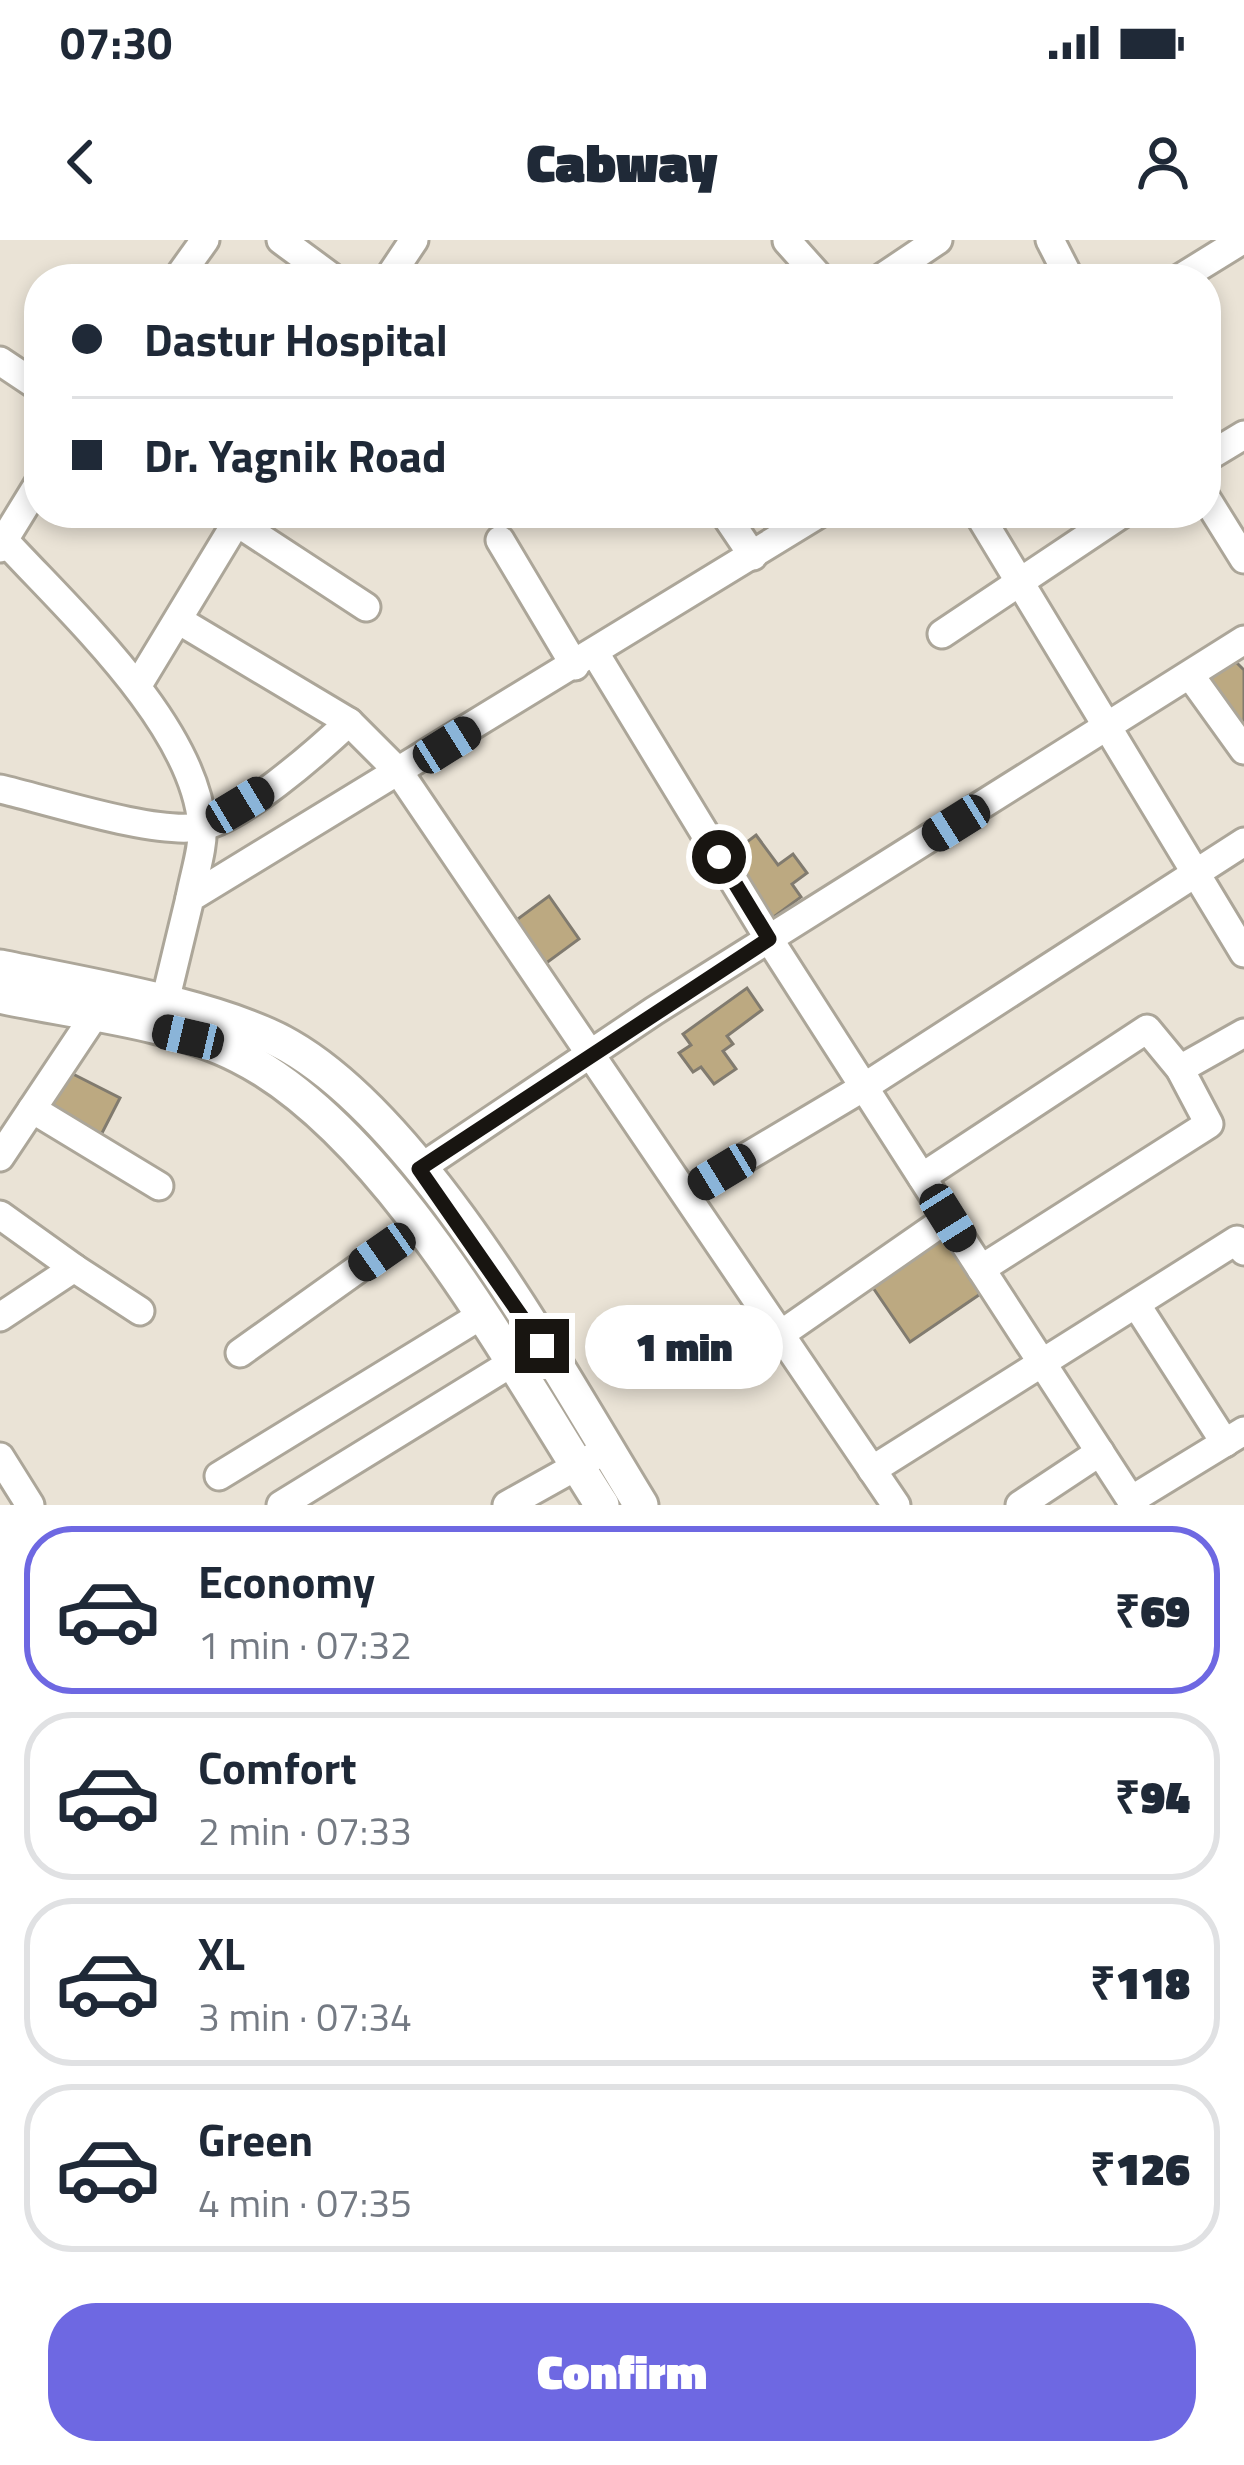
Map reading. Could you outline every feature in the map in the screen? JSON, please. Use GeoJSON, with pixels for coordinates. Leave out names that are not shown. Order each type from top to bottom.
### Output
{"type":"FeatureCollection","features":[{"type":"Feature","properties":{"kind":"street"},"geometry":{"type":"LineString","coordinates":[[281,240],[314,264]]}},
{"type":"Feature","properties":{"kind":"street"},"geometry":{"type":"LineString","coordinates":[[902,264],[938,240]]}},
{"type":"Feature","properties":{"kind":"street"},"geometry":{"type":"LineString","coordinates":[[1203,264],[1242,240]]}},
{"type":"Feature","properties":{"kind":"street"},"geometry":{"type":"LineString","coordinates":[[787,241],[808,264]]}},
{"type":"Feature","properties":{"kind":"street"},"geometry":{"type":"LineString","coordinates":[[24,508],[2,544],[138,685],[185,767],[202,827],[161,1018]]}},
{"type":"Feature","properties":{"kind":"street"},"geometry":{"type":"LineString","coordinates":[[1221,522],[1244,559]]}},
{"type":"Feature","properties":{"kind":"street"},"geometry":{"type":"LineString","coordinates":[[138,685],[179,621],[228,528]]}},
{"type":"Feature","properties":{"kind":"street"},"geometry":{"type":"LineString","coordinates":[[251,528],[366,607]]}},
{"type":"Feature","properties":{"kind":"street"},"geometry":{"type":"LineString","coordinates":[[734,528],[753,556]]}},
{"type":"Feature","properties":{"kind":"street"},"geometry":{"type":"LineString","coordinates":[[190,898],[797,528]]}},
{"type":"Feature","properties":{"kind":"street"},"geometry":{"type":"LineString","coordinates":[[988,528],[1244,952]]}},
{"type":"Feature","properties":{"kind":"street"},"geometry":{"type":"LineString","coordinates":[[942,634],[1101,528]]}},
{"type":"Feature","properties":{"kind":"street"},"geometry":{"type":"LineString","coordinates":[[500,540],[585,659],[1133,1503],[1235,1437],[1136,1304]]}},
{"type":"Feature","properties":{"kind":"street"},"geometry":{"type":"LineString","coordinates":[[179,621],[349,722],[399,772],[784,1332],[896,1505]]}},
{"type":"Feature","properties":{"kind":"street"},"geometry":{"type":"LineString","coordinates":[[419,1169],[594,1056],[654,1011],[1244,640]]}},
{"type":"Feature","properties":{"kind":"street"},"geometry":{"type":"LineString","coordinates":[[1190,675],[1244,750]]}},
{"type":"Feature","properties":{"kind":"street"},"geometry":{"type":"LineString","coordinates":[[0,789],[170,828],[202,827],[277,782],[349,722]]}},
{"type":"Feature","properties":{"kind":"street"},"geometry":{"type":"LineString","coordinates":[[686,1193],[864,1087],[1244,842]]}},
{"type":"Feature","properties":{"kind":"street"},"geometry":{"type":"LineString","coordinates":[[0,967],[98,1003],[289,1046],[363,1102],[419,1169],[641,1505]]}},
{"type":"Feature","properties":{"kind":"street"},"geometry":{"type":"LineString","coordinates":[[0,996],[98,1003]]}},
{"type":"Feature","properties":{"kind":"street"},"geometry":{"type":"LineString","coordinates":[[0,1157],[98,1003]]}},
{"type":"Feature","properties":{"kind":"street"},"geometry":{"type":"LineString","coordinates":[[161,1018],[290,1083],[351,1143],[418,1226],[602,1505]]}},
{"type":"Feature","properties":{"kind":"street"},"geometry":{"type":"LineString","coordinates":[[922,1177],[1147,1029],[1180,1069],[1209,1124],[981,1269]]}},
{"type":"Feature","properties":{"kind":"street"},"geometry":{"type":"LineString","coordinates":[[1180,1069],[1244,1033]]}},
{"type":"Feature","properties":{"kind":"street"},"geometry":{"type":"LineString","coordinates":[[32,1109],[159,1186]]}},
{"type":"Feature","properties":{"kind":"street"},"geometry":{"type":"LineString","coordinates":[[0,1215],[140,1311]]}},
{"type":"Feature","properties":{"kind":"street"},"geometry":{"type":"LineString","coordinates":[[784,1332],[948,1218]]}},
{"type":"Feature","properties":{"kind":"street"},"geometry":{"type":"LineString","coordinates":[[240,1353],[418,1226]]}},
{"type":"Feature","properties":{"kind":"street"},"geometry":{"type":"LineString","coordinates":[[872,1470],[1237,1240],[1244,1251]]}},
{"type":"Feature","properties":{"kind":"street"},"geometry":{"type":"LineString","coordinates":[[0,1317],[74,1268]]}},
{"type":"Feature","properties":{"kind":"street"},"geometry":{"type":"LineString","coordinates":[[219,1476],[480,1316]]}},
{"type":"Feature","properties":{"kind":"street"},"geometry":{"type":"LineString","coordinates":[[281,1505],[510,1364]]}},
{"type":"Feature","properties":{"kind":"street"},"geometry":{"type":"LineString","coordinates":[[507,1505],[606,1449]]}},
{"type":"Feature","properties":{"kind":"street"},"geometry":{"type":"LineString","coordinates":[[1020,1505],[1100,1452]]}},
{"type":"Feature","properties":{"kind":"street"},"geometry":{"type":"LineString","coordinates":[[0,1457],[30,1505]]}},
{"type":"Feature","properties":{"kind":"building"},"geometry":{"type":"Polygon","coordinates":[[[1231,657],[1244,670],[1244,738],[1200,680],[1231,657]]]}},
{"type":"Feature","properties":{"kind":"building"},"geometry":{"type":"Polygon","coordinates":[[[756,835],[778,865],[793,854],[807,873],[792,884],[801,897],[771,919],[726,858],[756,835]]]}},
{"type":"Feature","properties":{"kind":"building"},"geometry":{"type":"Polygon","coordinates":[[[549,896],[579,939],[545,964],[515,921],[549,896]]]}},
{"type":"Feature","properties":{"kind":"building"},"geometry":{"type":"Polygon","coordinates":[[[747,988],[762,1010],[727,1036],[733,1044],[723,1051],[736,1069],[714,1084],[701,1067],[693,1072],[679,1053],[691,1045],[683,1034],[747,988]]]}},
{"type":"Feature","properties":{"kind":"building"},"geometry":{"type":"Polygon","coordinates":[[[69,1072],[120,1098],[101,1135],[50,1109],[69,1072]]]}},
{"type":"Feature","properties":{"kind":"building"},"geometry":{"type":"Polygon","coordinates":[[[948,1218],[992,1286],[910,1342],[865,1276],[948,1218]]]}},
{"type":"Feature","properties":{"kind":"route"},"geometry":{"type":"LineString","coordinates":[[542,1346],[419,1169],[769,939],[719,857]]}}]}
